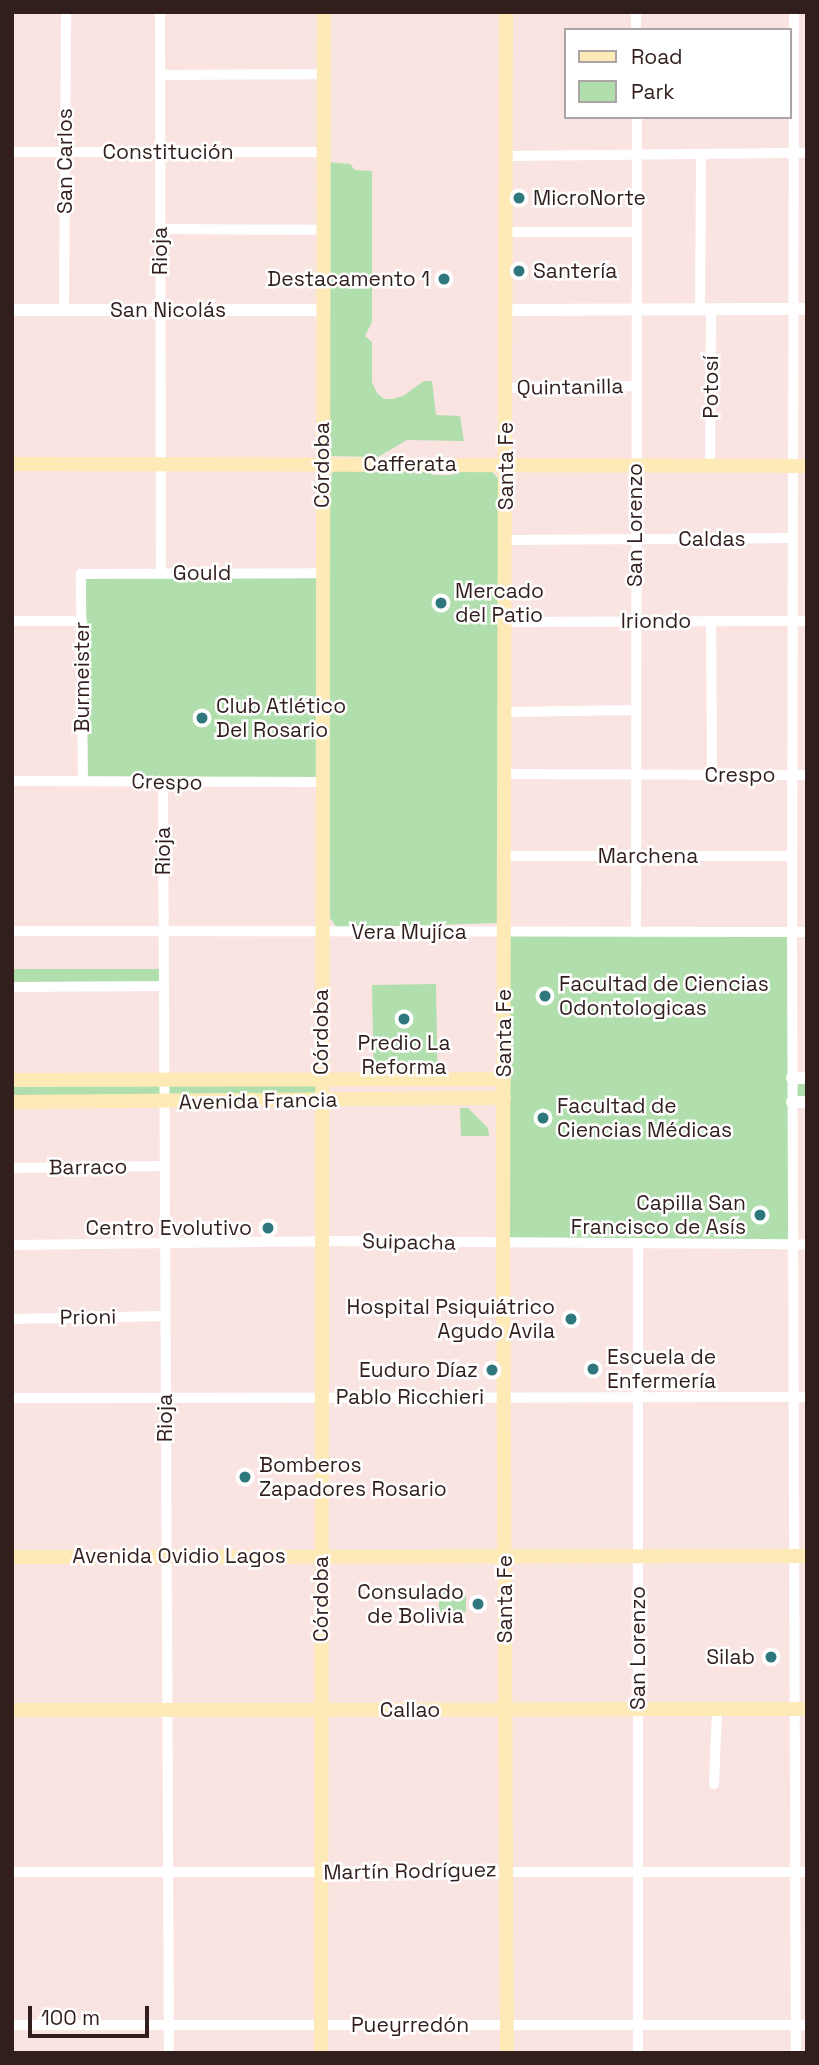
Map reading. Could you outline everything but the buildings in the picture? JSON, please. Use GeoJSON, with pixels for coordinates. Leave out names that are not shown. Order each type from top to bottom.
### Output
{"type":"FeatureCollection","features":[{"type":"Feature","properties":{"kind":"main road","name":"Córdoba"},"geometry":{"type":"LineString","coordinates":[[321,2053],[324,12]]}},
{"type":"Feature","properties":{"kind":"main road","name":"Santa Fe"},"geometry":{"type":"LineString","coordinates":[[506,12],[503,1243],[507,2053]]}},
{"type":"Feature","properties":{"kind":"main road","name":"Cafferata"},"geometry":{"type":"LineString","coordinates":[[12,464],[800,466]]}},
{"type":"Feature","properties":{"kind":"main road","name":"Avenida Francia"},"geometry":{"type":"LineString","coordinates":[[12,1080],[163,1082],[504,1079]]}},
{"type":"Feature","properties":{"kind":"main road","name":"Avenida Francia"},"geometry":{"type":"LineString","coordinates":[[12,1102],[163,1103],[504,1098]]}},
{"type":"Feature","properties":{"kind":"main road","name":"Avenida Ovidio Lagos"},"geometry":{"type":"LineString","coordinates":[[12,1557],[800,1556]]}},
{"type":"Feature","properties":{"kind":"main road","name":"Callao"},"geometry":{"type":"LineString","coordinates":[[12,1710],[800,1710]]}},
{"type":"Feature","properties":{"kind":"street","name":"San Carlos"},"geometry":{"type":"LineString","coordinates":[[64,310],[66,12]]}},
{"type":"Feature","properties":{"kind":"street","name":"Rioja"},"geometry":{"type":"LineString","coordinates":[[160,12],[161,573]]}},
{"type":"Feature","properties":{"kind":"street"},"geometry":{"type":"LineString","coordinates":[[794,12],[792,72],[800,309],[793,384],[800,466],[793,538],[792,621],[793,1397],[800,1556],[800,1710],[794,1872],[801,2025],[796,2053]]}},
{"type":"Feature","properties":{"kind":"street"},"geometry":{"type":"LineString","coordinates":[[160,75],[324,74]]}},
{"type":"Feature","properties":{"kind":"street","name":"San Lorenzo"},"geometry":{"type":"LineString","coordinates":[[636,932],[637,119]]}},
{"type":"Feature","properties":{"kind":"street","name":"Constitución"},"geometry":{"type":"LineString","coordinates":[[12,152],[324,152]]}},
{"type":"Feature","properties":{"kind":"street"},"geometry":{"type":"LineString","coordinates":[[506,156],[807,153]]}},
{"type":"Feature","properties":{"kind":"street","name":"Potosí"},"geometry":{"type":"LineString","coordinates":[[701,154],[710,465]]}},
{"type":"Feature","properties":{"kind":"street"},"geometry":{"type":"LineString","coordinates":[[160,229],[324,230]]}},
{"type":"Feature","properties":{"kind":"street"},"geometry":{"type":"LineString","coordinates":[[506,232],[636,232]]}},
{"type":"Feature","properties":{"kind":"street"},"geometry":{"type":"LineString","coordinates":[[506,310],[800,309]]}},
{"type":"Feature","properties":{"kind":"street","name":"San Nicolás"},"geometry":{"type":"LineString","coordinates":[[12,310],[323,310]]}},
{"type":"Feature","properties":{"kind":"street"},"geometry":{"type":"LineString","coordinates":[[793,384],[807,384]]}},
{"type":"Feature","properties":{"kind":"street","name":"Quintanilla"},"geometry":{"type":"LineString","coordinates":[[506,388],[635,386]]}},
{"type":"Feature","properties":{"kind":"street","name":"Caldas"},"geometry":{"type":"LineString","coordinates":[[505,540],[793,538]]}},
{"type":"Feature","properties":{"kind":"street","name":"Gould"},"geometry":{"type":"LineString","coordinates":[[81,574],[322,573]]}},
{"type":"Feature","properties":{"kind":"street","name":"Burmeister"},"geometry":{"type":"LineString","coordinates":[[81,574],[83,781]]}},
{"type":"Feature","properties":{"kind":"street"},"geometry":{"type":"LineString","coordinates":[[12,621],[82,621]]}},
{"type":"Feature","properties":{"kind":"street"},"geometry":{"type":"LineString","coordinates":[[711,621],[712,775]]}},
{"type":"Feature","properties":{"kind":"street","name":"Iriondo"},"geometry":{"type":"LineString","coordinates":[[505,622],[807,621]]}},
{"type":"Feature","properties":{"kind":"street"},"geometry":{"type":"LineString","coordinates":[[505,712],[635,710]]}},
{"type":"Feature","properties":{"kind":"street","name":"Crespo"},"geometry":{"type":"LineString","coordinates":[[505,774],[807,775]]}},
{"type":"Feature","properties":{"kind":"street","name":"Crespo"},"geometry":{"type":"LineString","coordinates":[[12,781],[322,782]]}},
{"type":"Feature","properties":{"kind":"street","name":"Rioja"},"geometry":{"type":"LineString","coordinates":[[163,782],[169,2053]]}},
{"type":"Feature","properties":{"kind":"street","name":"Marchena"},"geometry":{"type":"LineString","coordinates":[[505,856],[792,856]]}},
{"type":"Feature","properties":{"kind":"street","name":"Vera Mujíca"},"geometry":{"type":"LineString","coordinates":[[12,931],[807,932]]}},
{"type":"Feature","properties":{"kind":"street"},"geometry":{"type":"LineString","coordinates":[[12,987],[164,986]]}},
{"type":"Feature","properties":{"kind":"street"},"geometry":{"type":"LineString","coordinates":[[792,1078],[807,1078]]}},
{"type":"Feature","properties":{"kind":"street"},"geometry":{"type":"LineString","coordinates":[[792,1102],[807,1102]]}},
{"type":"Feature","properties":{"kind":"street","name":"Barraco"},"geometry":{"type":"LineString","coordinates":[[12,1168],[164,1166]]}},
{"type":"Feature","properties":{"kind":"street","name":"Suipacha"},"geometry":{"type":"LineString","coordinates":[[12,1245],[321,1241],[807,1244]]}},
{"type":"Feature","properties":{"kind":"street","name":"San Lorenzo"},"geometry":{"type":"LineString","coordinates":[[638,1243],[638,2053]]}},
{"type":"Feature","properties":{"kind":"street","name":"Prioni"},"geometry":{"type":"LineString","coordinates":[[12,1319],[164,1316]]}},
{"type":"Feature","properties":{"kind":"street","name":"Pablo Ricchieri"},"geometry":{"type":"LineString","coordinates":[[12,1398],[807,1397]]}},
{"type":"Feature","properties":{"kind":"street"},"geometry":{"type":"LineString","coordinates":[[714,1784],[717,1709]]}},
{"type":"Feature","properties":{"kind":"street","name":"Martín Rodríguez"},"geometry":{"type":"LineString","coordinates":[[12,1872],[807,1872]]}},
{"type":"Feature","properties":{"kind":"street","name":"Pueyrredón"},"geometry":{"type":"LineString","coordinates":[[12,2025],[801,2025]]}},
{"type":"Feature","properties":{"kind":"green space"},"geometry":{"type":"Polygon","coordinates":[[[329,162],[350,164],[355,170],[372,171],[372,322],[365,336],[372,342],[372,382],[377,393],[384,399],[393,399],[403,396],[424,381],[432,381],[436,415],[460,416],[464,441],[407,440],[378,457],[330,456],[329,162]]]}},
{"type":"Feature","properties":{"kind":"green space"},"geometry":{"type":"Polygon","coordinates":[[[424,468],[433,475],[452,475],[463,470],[491,471],[499,479],[497,923],[337,928],[330,918],[330,476],[334,471],[424,468]]]}},
{"type":"Feature","properties":{"kind":"green space","name":"Club Atlético Del Rosario"},"geometry":{"type":"Polygon","coordinates":[[[81,573],[322,573],[322,782],[81,782],[81,573]]]}},
{"type":"Feature","properties":{"kind":"green space"},"geometry":{"type":"Polygon","coordinates":[[[505,932],[792,932],[792,1078],[807,1078],[807,1102],[793,1102],[793,1244],[503,1243],[505,932]]]}},
{"type":"Feature","properties":{"kind":"green space"},"geometry":{"type":"Polygon","coordinates":[[[12,969],[159,969],[159,982],[12,982],[12,969]]]}},
{"type":"Feature","properties":{"kind":"green space","name":"Predio La Reforma"},"geometry":{"type":"Polygon","coordinates":[[[436,984],[437,1068],[373,1069],[372,985],[436,984]]]}},
{"type":"Feature","properties":{"kind":"green space"},"geometry":{"type":"Polygon","coordinates":[[[12,1080],[321,1080],[321,1102],[12,1102],[12,1080]]]}},
{"type":"Feature","properties":{"kind":"green space"},"geometry":{"type":"Polygon","coordinates":[[[460,1108],[468,1108],[488,1128],[489,1136],[461,1136],[460,1108]]]}},
{"type":"Feature","properties":{"kind":"green space"},"geometry":{"type":"Polygon","coordinates":[[[439,1588],[456,1588],[453,1593],[456,1601],[466,1595],[466,1612],[439,1613],[439,1588]]]}},
{"type":"Feature","properties":{"kind":"place","name":"MicroNorte"},"geometry":{"type":"Point","coordinates":[519,198]}},
{"type":"Feature","properties":{"kind":"place","name":"Santería"},"geometry":{"type":"Point","coordinates":[519,271]}},
{"type":"Feature","properties":{"kind":"place","name":"Destacamento 1"},"geometry":{"type":"Point","coordinates":[444,279]}},
{"type":"Feature","properties":{"kind":"place","name":"Mercado del Patio"},"geometry":{"type":"Point","coordinates":[441,603]}},
{"type":"Feature","properties":{"kind":"place","name":"Club Atlético Del Rosario"},"geometry":{"type":"Point","coordinates":[202,718]}},
{"type":"Feature","properties":{"kind":"place","name":"Facultad de Ciencias Odontologicas"},"geometry":{"type":"Point","coordinates":[545,996]}},
{"type":"Feature","properties":{"kind":"place","name":"Predio La Reforma"},"geometry":{"type":"Point","coordinates":[404,1019]}},
{"type":"Feature","properties":{"kind":"place","name":"Facultad de Ciencias Médicas"},"geometry":{"type":"Point","coordinates":[543,1118]}},
{"type":"Feature","properties":{"kind":"place","name":"Capilla San Francisco de Asís"},"geometry":{"type":"Point","coordinates":[760,1215]}},
{"type":"Feature","properties":{"kind":"place","name":"Centro Evolutivo"},"geometry":{"type":"Point","coordinates":[268,1228]}},
{"type":"Feature","properties":{"kind":"place","name":"Hospital Psiquiátrico Agudo Avila"},"geometry":{"type":"Point","coordinates":[571,1319]}},
{"type":"Feature","properties":{"kind":"place","name":"Escuela de Enfermería"},"geometry":{"type":"Point","coordinates":[593,1369]}},
{"type":"Feature","properties":{"kind":"place","name":"Euduro Díaz"},"geometry":{"type":"Point","coordinates":[492,1370]}},
{"type":"Feature","properties":{"kind":"place","name":"Bomberos Zapadores Rosario"},"geometry":{"type":"Point","coordinates":[245,1477]}},
{"type":"Feature","properties":{"kind":"place","name":"Consulado de Bolivia"},"geometry":{"type":"Point","coordinates":[478,1604]}},
{"type":"Feature","properties":{"kind":"place","name":"Silab"},"geometry":{"type":"Point","coordinates":[771,1657]}}]}
